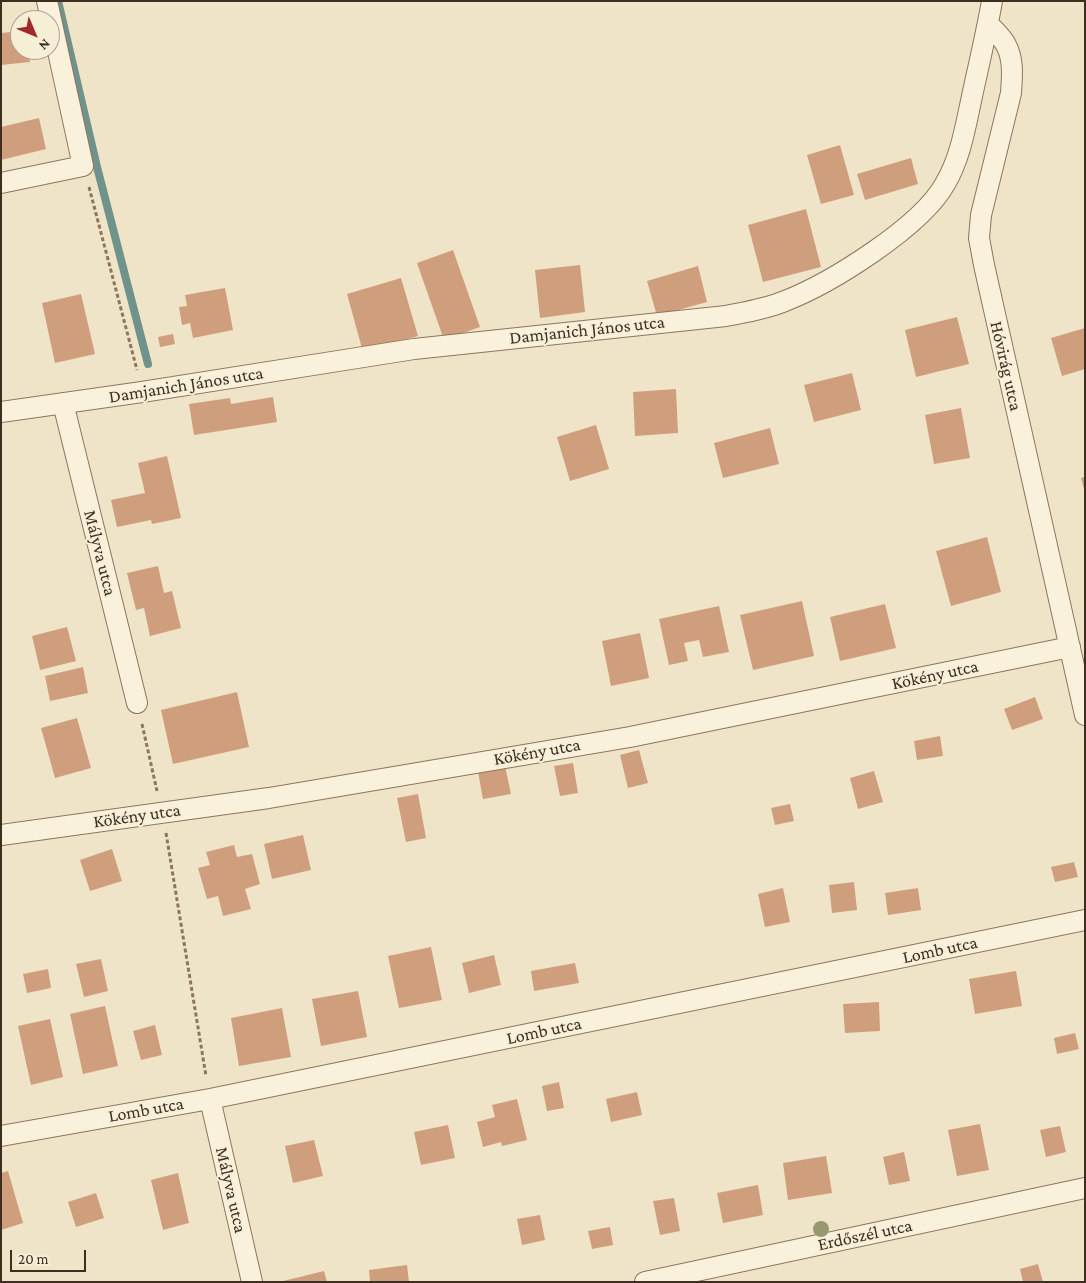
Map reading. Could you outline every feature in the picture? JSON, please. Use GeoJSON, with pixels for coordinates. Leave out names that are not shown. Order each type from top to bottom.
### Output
{"type":"FeatureCollection","features":[{"type":"Feature","properties":{"kind":"street"},"geometry":{"type":"LineString","coordinates":[[1,183],[83,166],[46,1]]}},
{"type":"Feature","properties":{"kind":"street","name":"Damjanich János utca"},"geometry":{"type":"LineString","coordinates":[[1,412],[142,392],[414,348],[726,316],[784,302],[819,286],[900,233],[936,198],[955,163],[962,139],[992,1]]}},
{"type":"Feature","properties":{"kind":"street","name":"Hóvirág utca"},"geometry":{"type":"LineString","coordinates":[[988,24],[1006,44],[1011,57],[1012,73],[1011,93],[981,215],[979,238],[1085,715]]}},
{"type":"Feature","properties":{"kind":"street","name":"Mályva utca"},"geometry":{"type":"LineString","coordinates":[[63,403],[137,703]]}},
{"type":"Feature","properties":{"kind":"street","name":"Kökény utca"},"geometry":{"type":"LineString","coordinates":[[1,835],[269,798],[630,737],[1070,647]]}},
{"type":"Feature","properties":{"kind":"street","name":"Lomb utca"},"geometry":{"type":"LineString","coordinates":[[1,1136],[210,1099],[1085,920]]}},
{"type":"Feature","properties":{"kind":"street","name":"Mályva utca"},"geometry":{"type":"LineString","coordinates":[[210,1099],[252,1282]]}},
{"type":"Feature","properties":{"kind":"street","name":"Erdőszél utca"},"geometry":{"type":"LineString","coordinates":[[645,1282],[1085,1188]]}},
{"type":"Feature","properties":{"kind":"path"},"geometry":{"type":"LineString","coordinates":[[83,166],[131,342],[142,392]]}},
{"type":"Feature","properties":{"kind":"path"},"geometry":{"type":"LineString","coordinates":[[137,703],[162,813],[210,1099]]}},
{"type":"Feature","properties":{"kind":"building"},"geometry":{"type":"Polygon","coordinates":[[[10,32],[10,60],[30,60],[30,62],[1,65],[1,33],[10,32]]]}},
{"type":"Feature","properties":{"kind":"building"},"geometry":{"type":"Polygon","coordinates":[[[39,118],[46,149],[1,160],[1,127],[39,118]]]}},
{"type":"Feature","properties":{"kind":"building"},"geometry":{"type":"Polygon","coordinates":[[[840,145],[854,195],[821,204],[807,155],[840,145]]]}},
{"type":"Feature","properties":{"kind":"building"},"geometry":{"type":"Polygon","coordinates":[[[911,158],[918,184],[865,200],[857,174],[911,158]]]}},
{"type":"Feature","properties":{"kind":"building"},"geometry":{"type":"Polygon","coordinates":[[[806,209],[821,267],[763,282],[748,225],[806,209]]]}},
{"type":"Feature","properties":{"kind":"building"},"geometry":{"type":"Polygon","coordinates":[[[453,250],[480,327],[444,340],[417,263],[453,250]]]}},
{"type":"Feature","properties":{"kind":"building"},"geometry":{"type":"Polygon","coordinates":[[[580,265],[585,312],[540,318],[535,270],[580,265]]]}},
{"type":"Feature","properties":{"kind":"building"},"geometry":{"type":"Polygon","coordinates":[[[698,266],[707,302],[657,316],[647,281],[698,266]]]}},
{"type":"Feature","properties":{"kind":"building"},"geometry":{"type":"Polygon","coordinates":[[[401,278],[418,336],[363,352],[347,294],[401,278]]]}},
{"type":"Feature","properties":{"kind":"building"},"geometry":{"type":"Polygon","coordinates":[[[225,288],[233,330],[193,338],[190,323],[182,325],[179,307],[187,306],[185,295],[225,288]]]}},
{"type":"Feature","properties":{"kind":"building"},"geometry":{"type":"Polygon","coordinates":[[[81,294],[95,354],[55,363],[42,303],[81,294]]]}},
{"type":"Feature","properties":{"kind":"building"},"geometry":{"type":"Polygon","coordinates":[[[957,317],[969,364],[916,377],[905,330],[957,317]]]}},
{"type":"Feature","properties":{"kind":"building"},"geometry":{"type":"Polygon","coordinates":[[[1085,328],[1085,369],[1062,376],[1051,338],[1085,328]]]}},
{"type":"Feature","properties":{"kind":"building"},"geometry":{"type":"Polygon","coordinates":[[[173,334],[175,344],[160,347],[158,337],[173,334]]]}},
{"type":"Feature","properties":{"kind":"building"},"geometry":{"type":"Polygon","coordinates":[[[852,373],[861,410],[814,422],[804,385],[852,373]]]}},
{"type":"Feature","properties":{"kind":"building"},"geometry":{"type":"Polygon","coordinates":[[[676,389],[678,433],[635,436],[633,392],[676,389]]]}},
{"type":"Feature","properties":{"kind":"building"},"geometry":{"type":"Polygon","coordinates":[[[273,397],[277,422],[194,435],[189,404],[230,398],[231,404],[273,397]]]}},
{"type":"Feature","properties":{"kind":"building"},"geometry":{"type":"Polygon","coordinates":[[[961,408],[970,458],[934,464],[925,415],[961,408]]]}},
{"type":"Feature","properties":{"kind":"building"},"geometry":{"type":"Polygon","coordinates":[[[596,425],[609,469],[570,481],[557,437],[596,425]]]}},
{"type":"Feature","properties":{"kind":"building"},"geometry":{"type":"Polygon","coordinates":[[[770,428],[779,464],[723,478],[714,443],[770,428]]]}},
{"type":"Feature","properties":{"kind":"building"},"geometry":{"type":"Polygon","coordinates":[[[167,456],[181,518],[152,524],[151,520],[117,527],[111,500],[145,493],[138,463],[167,456]]]}},
{"type":"Feature","properties":{"kind":"building"},"geometry":{"type":"Polygon","coordinates":[[[1085,477],[1085,489],[1084,489],[1081,478],[1085,477]]]}},
{"type":"Feature","properties":{"kind":"building"},"geometry":{"type":"Polygon","coordinates":[[[987,537],[1001,592],[951,606],[936,551],[987,537]]]}},
{"type":"Feature","properties":{"kind":"building"},"geometry":{"type":"Polygon","coordinates":[[[158,566],[164,593],[172,591],[181,628],[150,636],[144,608],[136,610],[127,573],[158,566]]]}},
{"type":"Feature","properties":{"kind":"building"},"geometry":{"type":"Polygon","coordinates":[[[802,601],[814,656],[753,670],[740,615],[802,601]]]}},
{"type":"Feature","properties":{"kind":"building"},"geometry":{"type":"Polygon","coordinates":[[[885,604],[896,648],[840,661],[830,617],[885,604]]]}},
{"type":"Feature","properties":{"kind":"building"},"geometry":{"type":"Polygon","coordinates":[[[719,606],[729,652],[703,657],[699,640],[684,643],[688,661],[669,665],[659,619],[719,606]]]}},
{"type":"Feature","properties":{"kind":"building"},"geometry":{"type":"Polygon","coordinates":[[[67,627],[76,661],[40,670],[32,636],[67,627]]]}},
{"type":"Feature","properties":{"kind":"building"},"geometry":{"type":"Polygon","coordinates":[[[640,633],[649,678],[611,686],[602,641],[640,633]]]}},
{"type":"Feature","properties":{"kind":"building"},"geometry":{"type":"Polygon","coordinates":[[[83,667],[88,693],[50,701],[45,676],[83,667]]]}},
{"type":"Feature","properties":{"kind":"building"},"geometry":{"type":"Polygon","coordinates":[[[237,692],[249,747],[173,764],[161,710],[237,692]]]}},
{"type":"Feature","properties":{"kind":"building"},"geometry":{"type":"Polygon","coordinates":[[[1035,697],[1043,719],[1012,730],[1004,709],[1035,697]]]}},
{"type":"Feature","properties":{"kind":"building"},"geometry":{"type":"Polygon","coordinates":[[[77,718],[91,768],[55,778],[41,728],[77,718]]]}},
{"type":"Feature","properties":{"kind":"building"},"geometry":{"type":"Polygon","coordinates":[[[940,736],[943,756],[917,760],[914,741],[940,736]]]}},
{"type":"Feature","properties":{"kind":"building"},"geometry":{"type":"Polygon","coordinates":[[[639,750],[648,783],[628,788],[620,755],[639,750]]]}},
{"type":"Feature","properties":{"kind":"building"},"geometry":{"type":"Polygon","coordinates":[[[573,763],[578,793],[560,796],[554,766],[573,763]]]}},
{"type":"Feature","properties":{"kind":"building"},"geometry":{"type":"Polygon","coordinates":[[[505,766],[511,794],[483,799],[478,772],[505,766]]]}},
{"type":"Feature","properties":{"kind":"building"},"geometry":{"type":"Polygon","coordinates":[[[874,771],[883,802],[858,809],[850,778],[874,771]]]}},
{"type":"Feature","properties":{"kind":"building"},"geometry":{"type":"Polygon","coordinates":[[[418,794],[426,838],[406,842],[397,798],[418,794]]]}},
{"type":"Feature","properties":{"kind":"building"},"geometry":{"type":"Polygon","coordinates":[[[790,804],[794,821],[775,825],[771,808],[790,804]]]}},
{"type":"Feature","properties":{"kind":"building"},"geometry":{"type":"Polygon","coordinates":[[[303,835],[311,870],[272,879],[264,844],[303,835]]]}},
{"type":"Feature","properties":{"kind":"building"},"geometry":{"type":"Polygon","coordinates":[[[234,845],[237,857],[252,854],[260,884],[245,889],[251,909],[223,916],[218,896],[207,899],[198,868],[210,865],[206,852],[234,845]]]}},
{"type":"Feature","properties":{"kind":"building"},"geometry":{"type":"Polygon","coordinates":[[[112,849],[122,881],[90,891],[80,860],[112,849]]]}},
{"type":"Feature","properties":{"kind":"building"},"geometry":{"type":"Polygon","coordinates":[[[1074,862],[1078,877],[1055,882],[1051,867],[1074,862]]]}},
{"type":"Feature","properties":{"kind":"building"},"geometry":{"type":"Polygon","coordinates":[[[854,882],[857,910],[832,913],[829,885],[854,882]]]}},
{"type":"Feature","properties":{"kind":"building"},"geometry":{"type":"Polygon","coordinates":[[[783,888],[790,922],[765,927],[758,894],[783,888]]]}},
{"type":"Feature","properties":{"kind":"building"},"geometry":{"type":"Polygon","coordinates":[[[918,888],[921,910],[888,915],[885,893],[918,888]]]}},
{"type":"Feature","properties":{"kind":"building"},"geometry":{"type":"Polygon","coordinates":[[[431,947],[442,1000],[399,1008],[388,956],[431,947]]]}},
{"type":"Feature","properties":{"kind":"building"},"geometry":{"type":"Polygon","coordinates":[[[494,955],[501,985],[469,993],[462,963],[494,955]]]}},
{"type":"Feature","properties":{"kind":"building"},"geometry":{"type":"Polygon","coordinates":[[[101,959],[108,991],[84,997],[76,964],[101,959]]]}},
{"type":"Feature","properties":{"kind":"building"},"geometry":{"type":"Polygon","coordinates":[[[575,963],[579,983],[534,991],[531,971],[575,963]]]}},
{"type":"Feature","properties":{"kind":"building"},"geometry":{"type":"Polygon","coordinates":[[[48,969],[51,988],[27,993],[23,974],[48,969]]]}},
{"type":"Feature","properties":{"kind":"building"},"geometry":{"type":"Polygon","coordinates":[[[1016,971],[1022,1006],[975,1014],[969,979],[1016,971]]]}},
{"type":"Feature","properties":{"kind":"building"},"geometry":{"type":"Polygon","coordinates":[[[358,991],[367,1037],[321,1046],[312,999],[358,991]]]}},
{"type":"Feature","properties":{"kind":"building"},"geometry":{"type":"Polygon","coordinates":[[[879,1002],[880,1031],[845,1033],[843,1004],[879,1002]]]}},
{"type":"Feature","properties":{"kind":"building"},"geometry":{"type":"Polygon","coordinates":[[[105,1006],[118,1066],[83,1074],[70,1014],[105,1006]]]}},
{"type":"Feature","properties":{"kind":"building"},"geometry":{"type":"Polygon","coordinates":[[[282,1008],[291,1057],[239,1066],[231,1018],[282,1008]]]}},
{"type":"Feature","properties":{"kind":"building"},"geometry":{"type":"Polygon","coordinates":[[[50,1019],[63,1077],[31,1085],[18,1026],[50,1019]]]}},
{"type":"Feature","properties":{"kind":"building"},"geometry":{"type":"Polygon","coordinates":[[[155,1025],[162,1055],[141,1060],[133,1031],[155,1025]]]}},
{"type":"Feature","properties":{"kind":"building"},"geometry":{"type":"Polygon","coordinates":[[[1075,1033],[1079,1049],[1057,1054],[1054,1038],[1075,1033]]]}},
{"type":"Feature","properties":{"kind":"building"},"geometry":{"type":"Polygon","coordinates":[[[559,1082],[564,1108],[547,1111],[542,1086],[559,1082]]]}},
{"type":"Feature","properties":{"kind":"building"},"geometry":{"type":"Polygon","coordinates":[[[637,1092],[642,1115],[611,1122],[606,1099],[637,1092]]]}},
{"type":"Feature","properties":{"kind":"building"},"geometry":{"type":"Polygon","coordinates":[[[517,1099],[527,1140],[502,1146],[501,1142],[483,1147],[477,1122],[495,1117],[492,1105],[517,1099]]]}},
{"type":"Feature","properties":{"kind":"building"},"geometry":{"type":"Polygon","coordinates":[[[980,1124],[989,1170],[957,1176],[948,1130],[980,1124]]]}},
{"type":"Feature","properties":{"kind":"building"},"geometry":{"type":"Polygon","coordinates":[[[448,1125],[455,1158],[421,1165],[414,1132],[448,1125]]]}},
{"type":"Feature","properties":{"kind":"building"},"geometry":{"type":"Polygon","coordinates":[[[1060,1126],[1066,1152],[1046,1157],[1040,1130],[1060,1126]]]}},
{"type":"Feature","properties":{"kind":"building"},"geometry":{"type":"Polygon","coordinates":[[[314,1140],[323,1176],[293,1183],[285,1146],[314,1140]]]}},
{"type":"Feature","properties":{"kind":"building"},"geometry":{"type":"Polygon","coordinates":[[[904,1152],[910,1181],[889,1185],[883,1157],[904,1152]]]}},
{"type":"Feature","properties":{"kind":"building"},"geometry":{"type":"Polygon","coordinates":[[[826,1156],[832,1193],[788,1200],[783,1163],[826,1156]]]}},
{"type":"Feature","properties":{"kind":"building"},"geometry":{"type":"Polygon","coordinates":[[[8,1171],[23,1223],[1,1230],[1,1173],[8,1171]]]}},
{"type":"Feature","properties":{"kind":"building"},"geometry":{"type":"Polygon","coordinates":[[[178,1173],[189,1223],[163,1230],[151,1180],[178,1173]]]}},
{"type":"Feature","properties":{"kind":"building"},"geometry":{"type":"Polygon","coordinates":[[[758,1185],[763,1215],[723,1223],[717,1193],[758,1185]]]}},
{"type":"Feature","properties":{"kind":"building"},"geometry":{"type":"Polygon","coordinates":[[[96,1193],[104,1218],[76,1227],[68,1202],[96,1193]]]}},
{"type":"Feature","properties":{"kind":"building"},"geometry":{"type":"Polygon","coordinates":[[[674,1198],[680,1231],[660,1235],[653,1201],[674,1198]]]}},
{"type":"Feature","properties":{"kind":"building"},"geometry":{"type":"Polygon","coordinates":[[[540,1215],[545,1240],[522,1245],[517,1219],[540,1215]]]}},
{"type":"Feature","properties":{"kind":"building"},"geometry":{"type":"Polygon","coordinates":[[[610,1227],[613,1245],[592,1249],[588,1231],[610,1227]]]}},
{"type":"Feature","properties":{"kind":"building"},"geometry":{"type":"Polygon","coordinates":[[[1038,1264],[1043,1282],[1023,1282],[1020,1269],[1038,1264]]]}},
{"type":"Feature","properties":{"kind":"building"},"geometry":{"type":"Polygon","coordinates":[[[407,1265],[409,1282],[370,1282],[369,1270],[407,1265]]]}},
{"type":"Feature","properties":{"kind":"building"},"geometry":{"type":"Polygon","coordinates":[[[324,1271],[327,1282],[283,1282],[283,1281],[324,1271]]]}},
{"type":"Feature","properties":{"kind":"waterway"},"geometry":{"type":"LineString","coordinates":[[58,1],[97,167],[148,364]]}}]}
